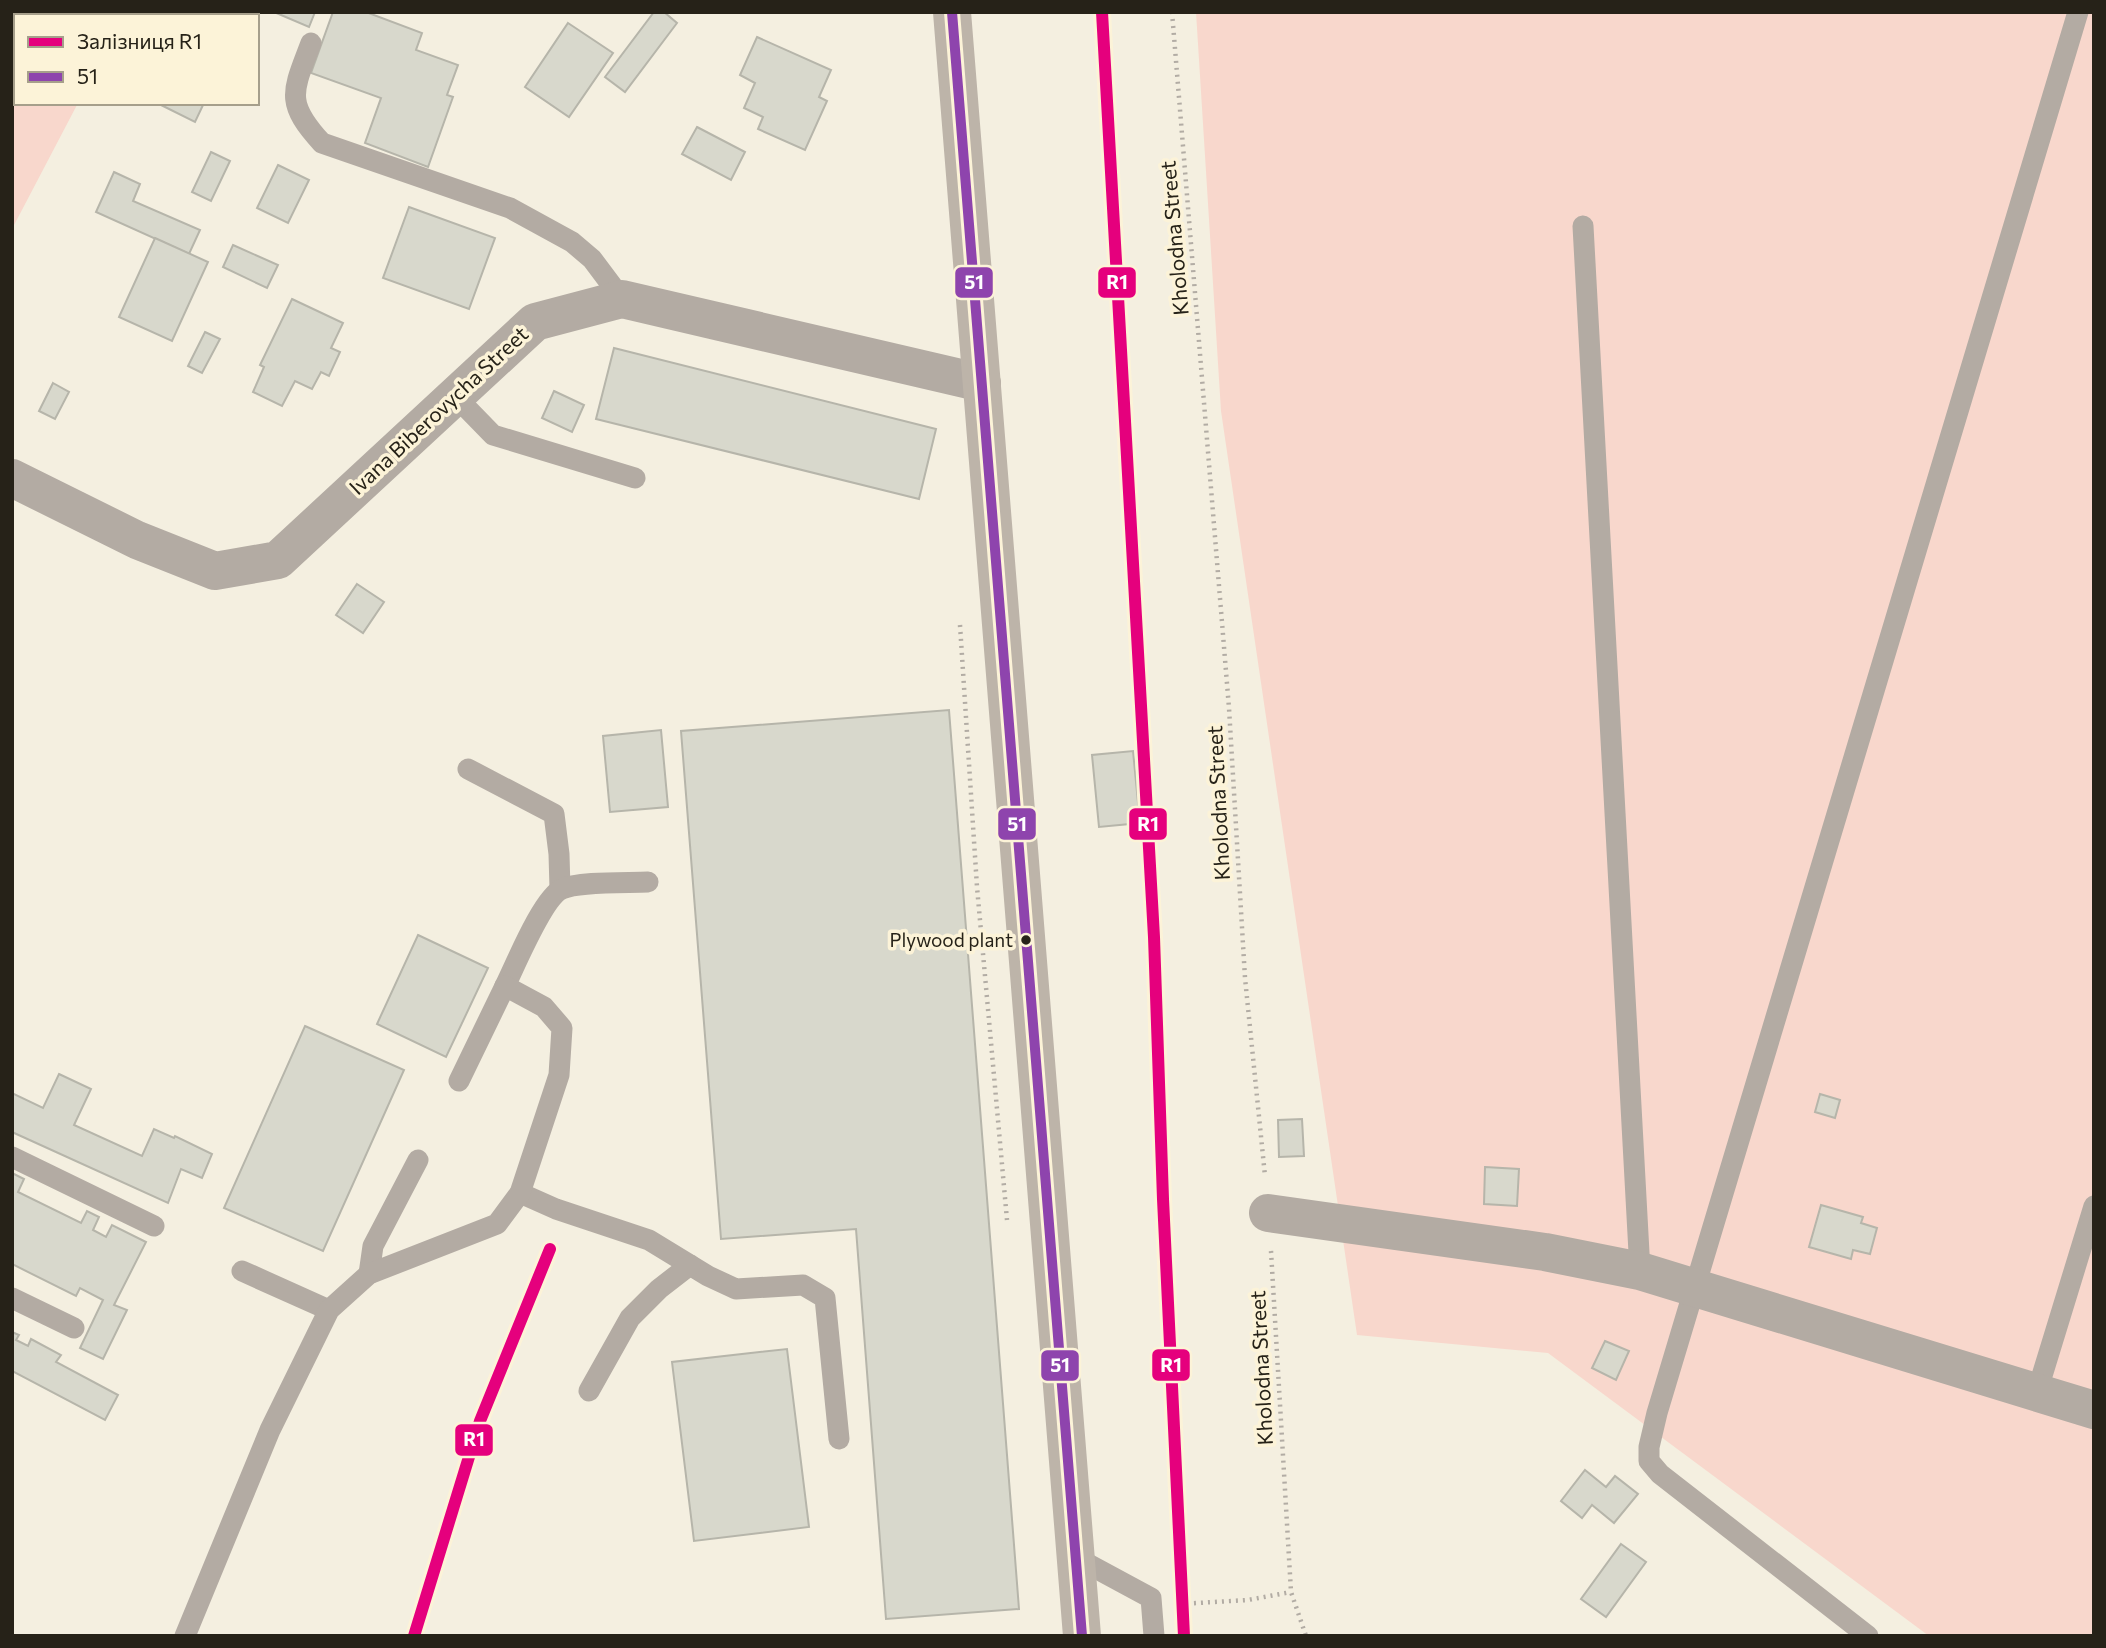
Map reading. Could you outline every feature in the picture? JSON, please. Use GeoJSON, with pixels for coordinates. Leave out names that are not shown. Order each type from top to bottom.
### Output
{"type":"FeatureCollection","features":[{"type":"Feature","properties":{"kind":"main road"},"geometry":{"type":"LineString","coordinates":[[952,12],[1082,1636]]}},
{"type":"Feature","properties":{"kind":"street","name":"Ivana Biberovycha Street"},"geometry":{"type":"LineString","coordinates":[[12,478],[136,540],[215,571],[278,560],[535,322],[622,299],[982,383]]}},
{"type":"Feature","properties":{"kind":"street"},"geometry":{"type":"LineString","coordinates":[[1268,1213],[1545,1252],[1640,1271],[2094,1409]]}},
{"type":"Feature","properties":{"kind":"lane"},"geometry":{"type":"LineString","coordinates":[[1868,1636],[1660,1474],[1649,1461],[1649,1447],[2078,12]]}},
{"type":"Feature","properties":{"kind":"lane"},"geometry":{"type":"LineString","coordinates":[[311,43],[295,85],[295,96],[303,123],[322,143],[510,208],[572,242],[592,259],[622,299]]}},
{"type":"Feature","properties":{"kind":"lane"},"geometry":{"type":"LineString","coordinates":[[1583,226],[1640,1271]]}},
{"type":"Feature","properties":{"kind":"lane"},"geometry":{"type":"LineString","coordinates":[[455,396],[494,435],[635,478]]}},
{"type":"Feature","properties":{"kind":"lane"},"geometry":{"type":"LineString","coordinates":[[468,769],[554,814],[560,889]]}},
{"type":"Feature","properties":{"kind":"lane"},"geometry":{"type":"LineString","coordinates":[[459,1081],[547,902],[560,889],[574,886],[648,881]]}},
{"type":"Feature","properties":{"kind":"lane"},"geometry":{"type":"LineString","coordinates":[[185,1636],[270,1430],[329,1310],[369,1275],[497,1224],[520,1193],[559,1075],[562,1028],[544,1007],[505,986]]}},
{"type":"Feature","properties":{"kind":"lane"},"geometry":{"type":"LineString","coordinates":[[12,1157],[154,1226]]}},
{"type":"Feature","properties":{"kind":"lane"},"geometry":{"type":"LineString","coordinates":[[369,1275],[373,1245],[418,1160]]}},
{"type":"Feature","properties":{"kind":"lane"},"geometry":{"type":"LineString","coordinates":[[520,1193],[556,1209],[649,1240],[708,1276],[736,1289],[803,1285],[825,1298],[839,1439]]}},
{"type":"Feature","properties":{"kind":"lane"},"geometry":{"type":"LineString","coordinates":[[2037,1392],[2094,1206]]}},
{"type":"Feature","properties":{"kind":"lane"},"geometry":{"type":"LineString","coordinates":[[589,1391],[630,1318],[659,1289],[690,1265]]}},
{"type":"Feature","properties":{"kind":"lane"},"geometry":{"type":"LineString","coordinates":[[242,1271],[329,1310]]}},
{"type":"Feature","properties":{"kind":"lane"},"geometry":{"type":"LineString","coordinates":[[12,1298],[75,1328]]}},
{"type":"Feature","properties":{"kind":"lane"},"geometry":{"type":"LineString","coordinates":[[1074,1557],[1151,1598],[1154,1636]]}},
{"type":"Feature","properties":{"kind":"path","name":"Kholodna Street"},"geometry":{"type":"LineString","coordinates":[[1172,12],[1228,694],[1245,978],[1268,1213],[1290,1592],[1306,1636]]}},
{"type":"Feature","properties":{"kind":"path"},"geometry":{"type":"LineString","coordinates":[[1151,1608],[1181,1603],[1248,1600],[1290,1592]]}},
{"type":"Feature","properties":{"kind":"shaded area"},"geometry":{"type":"Polygon","coordinates":[[[12,12],[126,12],[14,14],[14,105],[77,105],[12,229],[12,12]]]}},
{"type":"Feature","properties":{"kind":"shaded area"},"geometry":{"type":"Polygon","coordinates":[[[1196,12],[2094,12],[2094,1636],[1929,1636],[1548,1353],[1357,1335],[1221,411],[1196,12]]]}},
{"type":"Feature","properties":{"kind":"building"},"geometry":{"type":"Polygon","coordinates":[[[274,12],[315,12],[309,27],[274,12]]]}},
{"type":"Feature","properties":{"kind":"building"},"geometry":{"type":"Polygon","coordinates":[[[333,12],[366,12],[422,33],[416,50],[458,65],[447,95],[453,97],[428,167],[365,143],[381,98],[311,73],[333,12]]]}},
{"type":"Feature","properties":{"kind":"building"},"geometry":{"type":"Polygon","coordinates":[[[654,12],[664,12],[677,23],[625,92],[605,77],[654,12]]]}},
{"type":"Feature","properties":{"kind":"building"},"geometry":{"type":"Polygon","coordinates":[[[568,23],[613,53],[569,117],[525,87],[568,23]]]}},
{"type":"Feature","properties":{"kind":"building"},"geometry":{"type":"Polygon","coordinates":[[[757,37],[831,70],[819,97],[827,101],[805,150],[758,129],[763,117],[744,108],[755,83],[740,75],[757,37]]]}},
{"type":"Feature","properties":{"kind":"building"},"geometry":{"type":"Polygon","coordinates":[[[161,105],[203,105],[195,122],[161,105]]]}},
{"type":"Feature","properties":{"kind":"building"},"geometry":{"type":"Polygon","coordinates":[[[697,127],[745,152],[731,180],[682,154],[697,127]]]}},
{"type":"Feature","properties":{"kind":"building"},"geometry":{"type":"Polygon","coordinates":[[[211,152],[230,161],[211,201],[192,192],[211,152]]]}},
{"type":"Feature","properties":{"kind":"building"},"geometry":{"type":"Polygon","coordinates":[[[278,165],[309,180],[288,223],[257,208],[278,165]]]}},
{"type":"Feature","properties":{"kind":"building"},"geometry":{"type":"Polygon","coordinates":[[[114,172],[140,184],[133,201],[200,230],[189,254],[96,212],[114,172]]]}},
{"type":"Feature","properties":{"kind":"building"},"geometry":{"type":"Polygon","coordinates":[[[409,207],[495,238],[469,309],[383,278],[409,207]]]}},
{"type":"Feature","properties":{"kind":"building"},"geometry":{"type":"Polygon","coordinates":[[[155,238],[208,262],[172,341],[119,317],[155,238]]]}},
{"type":"Feature","properties":{"kind":"building"},"geometry":{"type":"Polygon","coordinates":[[[233,245],[278,265],[267,288],[223,267],[233,245]]]}},
{"type":"Feature","properties":{"kind":"building"},"geometry":{"type":"Polygon","coordinates":[[[292,299],[343,323],[331,348],[340,352],[329,376],[321,372],[312,389],[295,381],[282,406],[253,392],[264,367],[260,365],[292,299]]]}},
{"type":"Feature","properties":{"kind":"building"},"geometry":{"type":"Polygon","coordinates":[[[205,332],[220,339],[202,373],[188,366],[205,332]]]}},
{"type":"Feature","properties":{"kind":"building"},"geometry":{"type":"Polygon","coordinates":[[[614,348],[936,429],[919,499],[596,419],[614,348]]]}},
{"type":"Feature","properties":{"kind":"building"},"geometry":{"type":"Polygon","coordinates":[[[53,383],[69,392],[55,419],[39,411],[53,383]]]}},
{"type":"Feature","properties":{"kind":"building"},"geometry":{"type":"Polygon","coordinates":[[[554,391],[584,405],[572,432],[542,418],[554,391]]]}},
{"type":"Feature","properties":{"kind":"building"},"geometry":{"type":"Polygon","coordinates":[[[357,584],[384,602],[363,633],[336,615],[357,584]]]}},
{"type":"Feature","properties":{"kind":"building"},"geometry":{"type":"Polygon","coordinates":[[[949,710],[1019,1609],[886,1619],[856,1229],[721,1239],[681,731],[949,710]]]}},
{"type":"Feature","properties":{"kind":"building"},"geometry":{"type":"Polygon","coordinates":[[[661,730],[668,807],[610,812],[603,736],[661,730]]]}},
{"type":"Feature","properties":{"kind":"building"},"geometry":{"type":"Polygon","coordinates":[[[1133,751],[1140,823],[1099,827],[1092,755],[1133,751]]]}},
{"type":"Feature","properties":{"kind":"building"},"geometry":{"type":"Polygon","coordinates":[[[418,935],[488,968],[446,1057],[377,1024],[418,935]]]}},
{"type":"Feature","properties":{"kind":"building"},"geometry":{"type":"Polygon","coordinates":[[[305,1026],[404,1070],[323,1251],[224,1208],[305,1026]]]}},
{"type":"Feature","properties":{"kind":"building"},"geometry":{"type":"Polygon","coordinates":[[[59,1074],[91,1089],[74,1125],[142,1156],[154,1129],[174,1138],[175,1136],[212,1154],[202,1178],[181,1169],[168,1203],[12,1132],[12,1093],[43,1108],[59,1074]]]}},
{"type":"Feature","properties":{"kind":"building"},"geometry":{"type":"Polygon","coordinates":[[[1820,1094],[1840,1100],[1835,1118],[1815,1112],[1820,1094]]]}},
{"type":"Feature","properties":{"kind":"building"},"geometry":{"type":"Polygon","coordinates":[[[1302,1119],[1304,1156],[1279,1157],[1278,1120],[1302,1119]]]}},
{"type":"Feature","properties":{"kind":"building"},"geometry":{"type":"Polygon","coordinates":[[[1485,1167],[1519,1169],[1517,1206],[1484,1204],[1485,1167]]]}},
{"type":"Feature","properties":{"kind":"building"},"geometry":{"type":"Polygon","coordinates":[[[12,1173],[24,1179],[18,1192],[81,1223],[87,1211],[99,1217],[93,1230],[106,1237],[112,1225],[146,1242],[114,1305],[127,1310],[103,1359],[80,1348],[103,1300],[80,1288],[76,1296],[12,1264],[12,1173]]]}},
{"type":"Feature","properties":{"kind":"building"},"geometry":{"type":"Polygon","coordinates":[[[1821,1205],[1863,1217],[1861,1223],[1877,1228],[1870,1254],[1853,1250],[1851,1259],[1809,1247],[1821,1205]]]}},
{"type":"Feature","properties":{"kind":"building"},"geometry":{"type":"Polygon","coordinates":[[[12,1332],[19,1335],[16,1340],[28,1346],[31,1339],[61,1355],[56,1362],[118,1395],[105,1420],[12,1371],[12,1332]]]}},
{"type":"Feature","properties":{"kind":"building"},"geometry":{"type":"Polygon","coordinates":[[[1605,1341],[1629,1351],[1616,1380],[1592,1368],[1605,1341]]]}},
{"type":"Feature","properties":{"kind":"building"},"geometry":{"type":"Polygon","coordinates":[[[787,1349],[809,1527],[694,1541],[672,1362],[787,1349]]]}},
{"type":"Feature","properties":{"kind":"building"},"geometry":{"type":"Polygon","coordinates":[[[1585,1470],[1606,1487],[1615,1476],[1638,1494],[1614,1523],[1592,1505],[1582,1518],[1561,1501],[1585,1470]]]}},
{"type":"Feature","properties":{"kind":"building"},"geometry":{"type":"Polygon","coordinates":[[[1621,1544],[1646,1562],[1606,1617],[1581,1599],[1621,1544]]]}},
{"type":"Feature","properties":{"kind":"rail line","name":"R1"},"geometry":{"type":"LineString","coordinates":[[1102,12],[1154,937],[1163,1199],[1184,1636]]}},
{"type":"Feature","properties":{"kind":"rail line","name":"R1"},"geometry":{"type":"LineString","coordinates":[[414,1636],[480,1421],[550,1249]]}},
{"type":"Feature","properties":{"kind":"transit line","name":"51"},"geometry":{"type":"LineString","coordinates":[[952,12],[1082,1636]]}},
{"type":"Feature","properties":{"kind":"place","name":"Plywood plant"},"geometry":{"type":"Point","coordinates":[1026,940]}}]}
